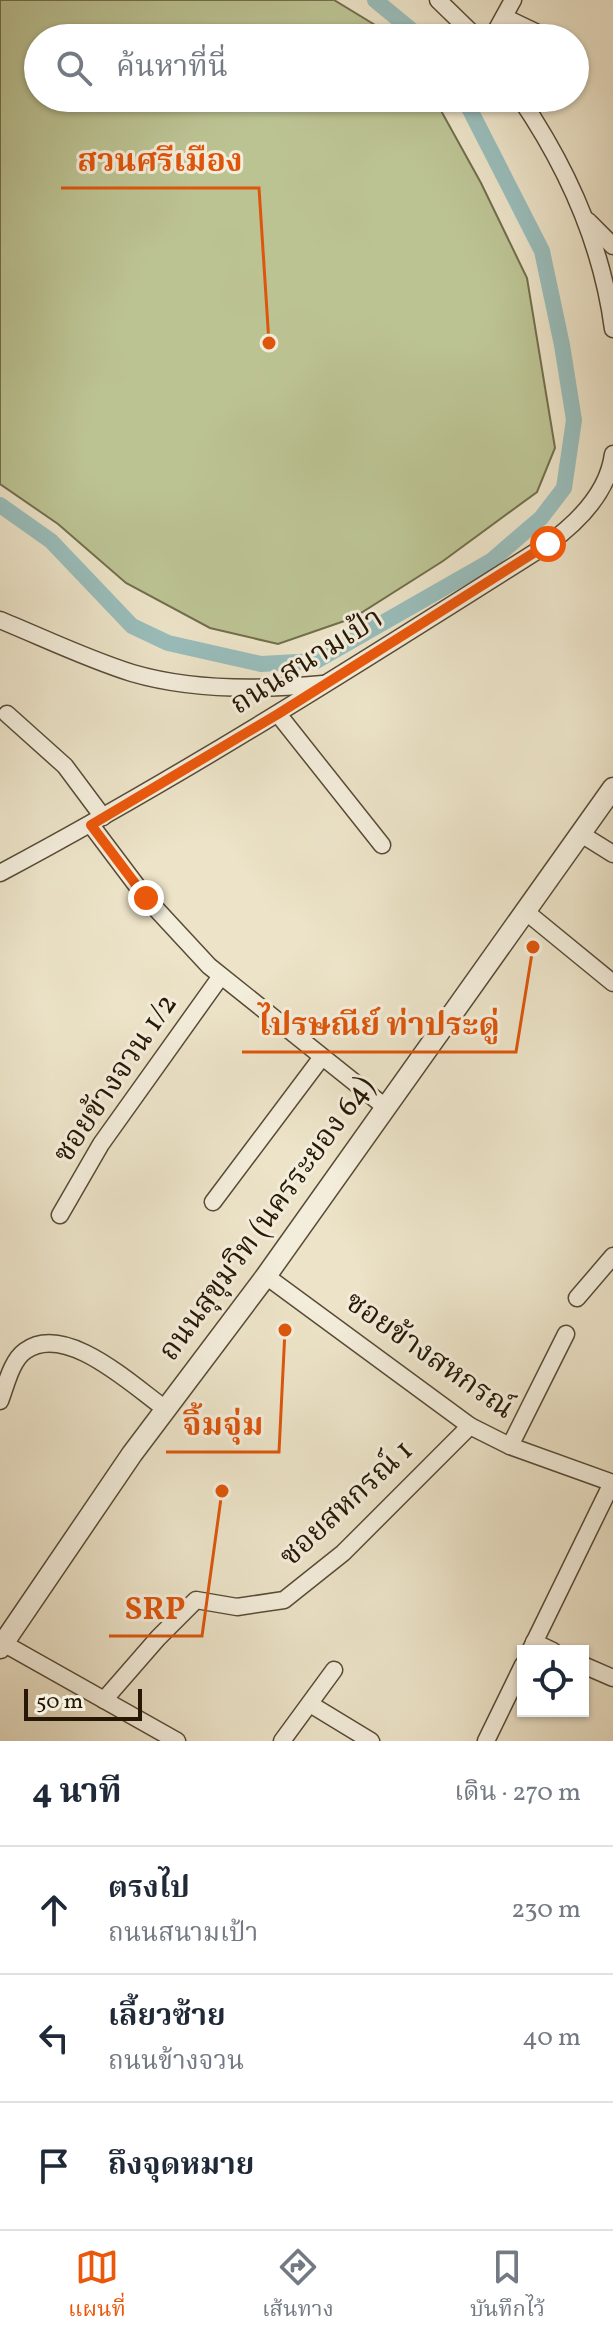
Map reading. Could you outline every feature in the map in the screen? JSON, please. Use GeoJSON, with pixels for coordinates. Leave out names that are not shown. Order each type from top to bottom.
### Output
{"type":"FeatureCollection","features":[{"type":"Feature","properties":{"kind":"street"},"geometry":{"type":"LineString","coordinates":[[438,0],[463,24]]}},
{"type":"Feature","properties":{"kind":"street"},"geometry":{"type":"LineString","coordinates":[[500,24],[513,0]]}},
{"type":"Feature","properties":{"kind":"street"},"geometry":{"type":"LineString","coordinates":[[504,17],[519,24]]}},
{"type":"Feature","properties":{"kind":"street"},"geometry":{"type":"LineString","coordinates":[[528,112],[585,216],[612,321]]}},
{"type":"Feature","properties":{"kind":"street"},"geometry":{"type":"LineString","coordinates":[[585,216],[613,246]]}},
{"type":"Feature","properties":{"kind":"street"},"geometry":{"type":"LineString","coordinates":[[607,294],[613,277]]}},
{"type":"Feature","properties":{"kind":"street","name":"ถนนสนามเป้า"},"geometry":{"type":"LineString","coordinates":[[0,873],[97,821],[278,714],[548,544],[608,488],[612,459]]}},
{"type":"Feature","properties":{"kind":"street"},"geometry":{"type":"LineString","coordinates":[[0,620],[134,673],[181,682],[269,687],[327,684]]}},
{"type":"Feature","properties":{"kind":"street"},"geometry":{"type":"LineString","coordinates":[[7,714],[65,766],[97,821],[165,920],[221,976],[384,1106]]}},
{"type":"Feature","properties":{"kind":"street"},"geometry":{"type":"LineString","coordinates":[[278,714],[382,845]]}},
{"type":"Feature","properties":{"kind":"street","name":"ถนนสุขุมวิท (นครระยอง 64)"},"geometry":{"type":"LineString","coordinates":[[2,1646],[132,1454],[266,1276],[613,788]]}},
{"type":"Feature","properties":{"kind":"street"},"geometry":{"type":"LineString","coordinates":[[581,834],[613,854]]}},
{"type":"Feature","properties":{"kind":"street"},"geometry":{"type":"LineString","coordinates":[[525,911],[613,983]]}},
{"type":"Feature","properties":{"kind":"street","name":"ซอยข้างจวน 1/2"},"geometry":{"type":"LineString","coordinates":[[60,1215],[101,1144],[221,976]]}},
{"type":"Feature","properties":{"kind":"street"},"geometry":{"type":"LineString","coordinates":[[213,1202],[322,1057]]}},
{"type":"Feature","properties":{"kind":"street"},"geometry":{"type":"LineString","coordinates":[[577,1298],[613,1256]]}},
{"type":"Feature","properties":{"kind":"street","name":"ซอยข้างสหกรณ์"},"geometry":{"type":"LineString","coordinates":[[266,1276],[470,1426],[510,1446],[613,1483]]}},
{"type":"Feature","properties":{"kind":"street"},"geometry":{"type":"LineString","coordinates":[[510,1446],[566,1334]]}},
{"type":"Feature","properties":{"kind":"street"},"geometry":{"type":"LineString","coordinates":[[0,1401],[24,1352],[55,1342],[88,1354],[167,1410]]}},
{"type":"Feature","properties":{"kind":"street","name":"ซอยสหกรณ์ 1"},"geometry":{"type":"LineString","coordinates":[[104,1700],[196,1600],[237,1607],[284,1600],[343,1553],[470,1426]]}},
{"type":"Feature","properties":{"kind":"street"},"geometry":{"type":"LineString","coordinates":[[533,1645],[613,1483]]}},
{"type":"Feature","properties":{"kind":"street"},"geometry":{"type":"LineString","coordinates":[[2,1646],[177,1741]]}},
{"type":"Feature","properties":{"kind":"street"},"geometry":{"type":"LineString","coordinates":[[589,1668],[613,1678]]}},
{"type":"Feature","properties":{"kind":"street"},"geometry":{"type":"LineString","coordinates":[[282,1741],[334,1670]]}},
{"type":"Feature","properties":{"kind":"street"},"geometry":{"type":"LineString","coordinates":[[486,1741],[517,1677]]}},
{"type":"Feature","properties":{"kind":"street"},"geometry":{"type":"LineString","coordinates":[[310,1704],[371,1741]]}},
{"type":"Feature","properties":{"kind":"green space"},"geometry":{"type":"Polygon","coordinates":[[[0,0],[334,0],[373,24],[24,24],[24,112],[442,112],[481,183],[527,278],[555,448],[537,492],[443,561],[353,618],[278,644],[210,628],[126,583],[58,524],[0,484],[0,0]]]}},
{"type":"Feature","properties":{"kind":"waterway"},"geometry":{"type":"LineString","coordinates":[[375,0],[404,24]]}},
{"type":"Feature","properties":{"kind":"waterway"},"geometry":{"type":"LineString","coordinates":[[0,505],[51,541],[132,626],[168,643],[261,664],[316,661],[491,561],[541,518],[564,488],[574,420],[542,251],[471,112]]}},
{"type":"Feature","properties":{"kind":"place","name":"สวนศรีเมือง"},"geometry":{"type":"Point","coordinates":[269,343]}},
{"type":"Feature","properties":{"kind":"place","name":"ไปรษณีย์ ท่าประดู่"},"geometry":{"type":"Point","coordinates":[533,947]}},
{"type":"Feature","properties":{"kind":"place","name":"จิ้มจุ่ม"},"geometry":{"type":"Point","coordinates":[285,1330]}},
{"type":"Feature","properties":{"kind":"place","name":"SRP"},"geometry":{"type":"Point","coordinates":[222,1491]}},
{"type":"Feature","properties":{"kind":"route"},"geometry":{"type":"LineString","coordinates":[[146,898],[91,825],[278,714],[548,544]]}}]}
